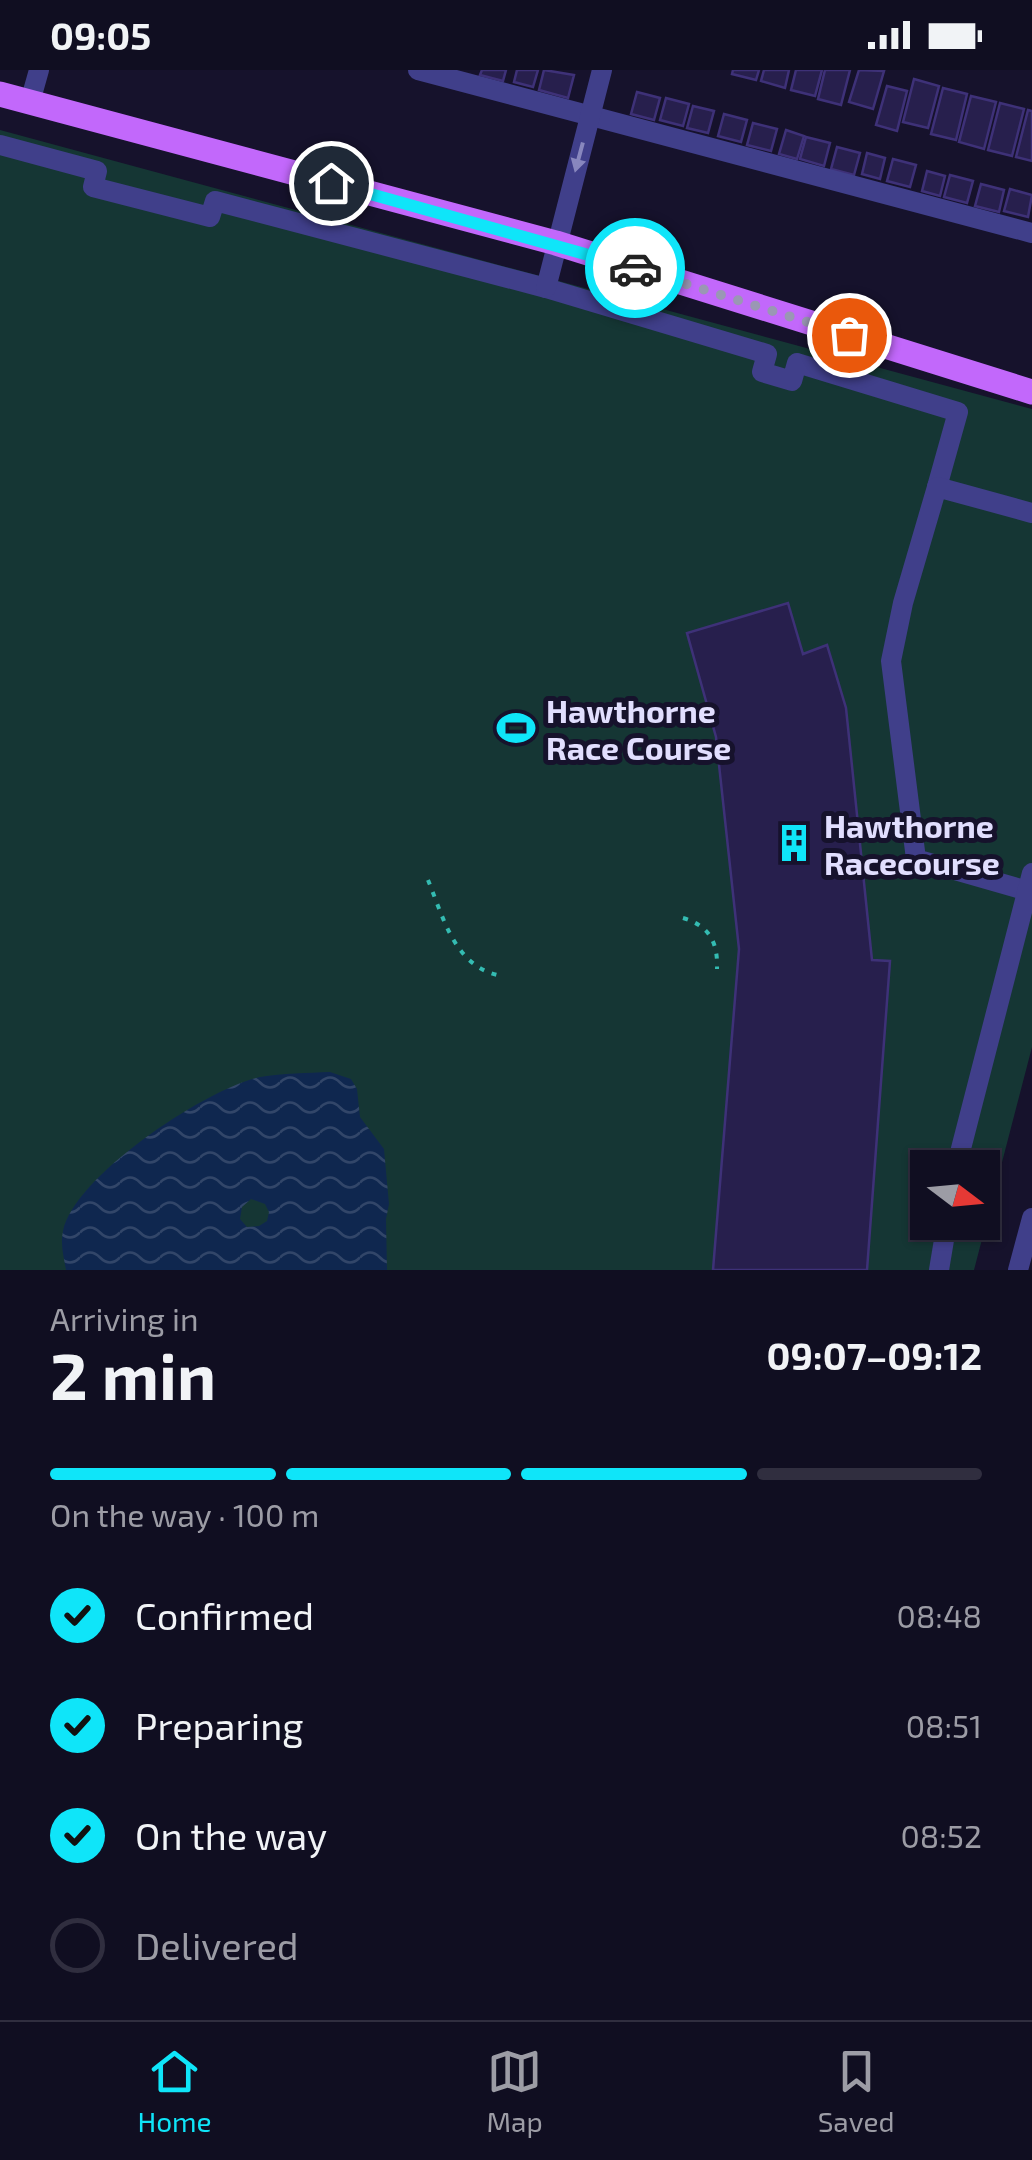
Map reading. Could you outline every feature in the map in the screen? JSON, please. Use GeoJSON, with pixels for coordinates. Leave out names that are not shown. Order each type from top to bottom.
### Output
{"type":"FeatureCollection","features":[{"type":"Feature","properties":{"kind":"main road"},"geometry":{"type":"LineString","coordinates":[[0,94],[556,244],[1032,392]]}},
{"type":"Feature","properties":{"kind":"street"},"geometry":{"type":"LineString","coordinates":[[30,102],[39,70]]}},
{"type":"Feature","properties":{"kind":"street"},"geometry":{"type":"LineString","coordinates":[[418,70],[1032,233]]}},
{"type":"Feature","properties":{"kind":"street"},"geometry":{"type":"LineString","coordinates":[[546,288],[602,70]]}},
{"type":"Feature","properties":{"kind":"street"},"geometry":{"type":"LineString","coordinates":[[0,145],[98,171],[93,188],[210,217],[214,201],[546,288],[768,354],[762,372],[792,380],[796,363],[958,412],[904,604],[892,661],[916,859],[1030,882],[961,1150]]}},
{"type":"Feature","properties":{"kind":"street"},"geometry":{"type":"LineString","coordinates":[[937,487],[1032,513]]}},
{"type":"Feature","properties":{"kind":"street"},"geometry":{"type":"LineString","coordinates":[[1018,1270],[1032,1218]]}},
{"type":"Feature","properties":{"kind":"street"},"geometry":{"type":"LineString","coordinates":[[939,1270],[944,1240]]}},
{"type":"Feature","properties":{"kind":"path"},"geometry":{"type":"LineString","coordinates":[[428,880],[461,954],[476,968],[502,976]]}},
{"type":"Feature","properties":{"kind":"path"},"geometry":{"type":"LineString","coordinates":[[684,918],[712,937],[718,951],[717,969]]}},
{"type":"Feature","properties":{"kind":"green space","name":"Hawthorne Race Course"},"geometry":{"type":"Polygon","coordinates":[[[0,130],[1032,409],[1032,1047],[1000,1170],[1000,1150],[910,1150],[910,1240],[982,1240],[974,1270],[0,1270],[0,130]]]}},
{"type":"Feature","properties":{"kind":"water"},"geometry":{"type":"Polygon","coordinates":[[[330,1072],[351,1079],[357,1089],[360,1117],[384,1149],[389,1204],[387,1270],[66,1270],[62,1236],[72,1209],[116,1161],[146,1138],[177,1116],[237,1085],[260,1077],[330,1072]],[[251,1199],[242,1207],[240,1219],[247,1227],[267,1221],[269,1212],[265,1204],[251,1199]]]}},
{"type":"Feature","properties":{"kind":"building"},"geometry":{"type":"Polygon","coordinates":[[[482,70],[506,70],[503,81],[480,75],[482,70]]]}},
{"type":"Feature","properties":{"kind":"building"},"geometry":{"type":"Polygon","coordinates":[[[517,70],[538,70],[533,87],[514,82],[517,70]]]}},
{"type":"Feature","properties":{"kind":"building"},"geometry":{"type":"Polygon","coordinates":[[[544,70],[574,75],[568,98],[539,90],[544,70]]]}},
{"type":"Feature","properties":{"kind":"building"},"geometry":{"type":"Polygon","coordinates":[[[733,70],[759,70],[756,80],[732,74],[733,70]]]}},
{"type":"Feature","properties":{"kind":"building"},"geometry":{"type":"Polygon","coordinates":[[[764,70],[789,70],[785,88],[761,81],[764,70]]]}},
{"type":"Feature","properties":{"kind":"building"},"geometry":{"type":"Polygon","coordinates":[[[796,70],[822,70],[815,96],[791,90],[796,70]]]}},
{"type":"Feature","properties":{"kind":"building"},"geometry":{"type":"Polygon","coordinates":[[[825,70],[850,70],[841,105],[818,99],[825,70]]]}},
{"type":"Feature","properties":{"kind":"building"},"geometry":{"type":"Polygon","coordinates":[[[859,70],[884,71],[873,109],[849,102],[859,70]]]}},
{"type":"Feature","properties":{"kind":"building"},"geometry":{"type":"Polygon","coordinates":[[[914,79],[939,86],[928,128],[903,122],[914,79]]]}},
{"type":"Feature","properties":{"kind":"building"},"geometry":{"type":"Polygon","coordinates":[[[887,86],[907,91],[897,131],[876,125],[887,86]]]}},
{"type":"Feature","properties":{"kind":"building"},"geometry":{"type":"Polygon","coordinates":[[[943,88],[967,94],[956,140],[931,134],[943,88]]]}},
{"type":"Feature","properties":{"kind":"building"},"geometry":{"type":"Polygon","coordinates":[[[637,92],[660,98],[654,120],[631,114],[637,92]]]}},
{"type":"Feature","properties":{"kind":"building"},"geometry":{"type":"Polygon","coordinates":[[[971,96],[996,102],[984,149],[959,142],[971,96]]]}},
{"type":"Feature","properties":{"kind":"building"},"geometry":{"type":"Polygon","coordinates":[[[666,98],[689,104],[683,126],[660,120],[666,98]]]}},
{"type":"Feature","properties":{"kind":"building"},"geometry":{"type":"Polygon","coordinates":[[[1000,103],[1024,109],[1012,156],[988,150],[1000,103]]]}},
{"type":"Feature","properties":{"kind":"building"},"geometry":{"type":"Polygon","coordinates":[[[693,106],[714,111],[708,133],[687,128],[693,106]]]}},
{"type":"Feature","properties":{"kind":"building"},"geometry":{"type":"Polygon","coordinates":[[[1028,110],[1032,111],[1032,161],[1016,157],[1028,110]]]}},
{"type":"Feature","properties":{"kind":"building"},"geometry":{"type":"Polygon","coordinates":[[[724,114],[747,120],[741,142],[718,136],[724,114]]]}},
{"type":"Feature","properties":{"kind":"building"},"geometry":{"type":"Polygon","coordinates":[[[753,123],[777,129],[771,151],[747,145],[753,123]]]}},
{"type":"Feature","properties":{"kind":"building"},"geometry":{"type":"Polygon","coordinates":[[[786,130],[804,136],[797,159],[779,154],[786,130]]]}},
{"type":"Feature","properties":{"kind":"building"},"geometry":{"type":"Polygon","coordinates":[[[806,137],[830,143],[824,166],[800,159],[806,137]]]}},
{"type":"Feature","properties":{"kind":"building"},"geometry":{"type":"Polygon","coordinates":[[[837,147],[860,153],[854,175],[831,169],[837,147]]]}},
{"type":"Feature","properties":{"kind":"building"},"geometry":{"type":"Polygon","coordinates":[[[867,153],[885,158],[880,179],[862,174],[867,153]]]}},
{"type":"Feature","properties":{"kind":"building"},"geometry":{"type":"Polygon","coordinates":[[[893,159],[916,165],[910,187],[887,181],[893,159]]]}},
{"type":"Feature","properties":{"kind":"building"},"geometry":{"type":"Polygon","coordinates":[[[927,171],[945,176],[940,196],[922,191],[927,171]]]}},
{"type":"Feature","properties":{"kind":"building"},"geometry":{"type":"Polygon","coordinates":[[[950,175],[973,181],[967,203],[944,197],[950,175]]]}},
{"type":"Feature","properties":{"kind":"building"},"geometry":{"type":"Polygon","coordinates":[[[981,184],[1004,190],[999,212],[975,206],[981,184]]]}},
{"type":"Feature","properties":{"kind":"building"},"geometry":{"type":"Polygon","coordinates":[[[1010,189],[1032,195],[1028,217],[1004,211],[1010,189]]]}},
{"type":"Feature","properties":{"kind":"building","name":"Hawthorne Racecourse"},"geometry":{"type":"Polygon","coordinates":[[[788,603],[803,654],[827,645],[846,708],[872,960],[890,961],[867,1270],[713,1270],[739,949],[716,737],[687,633],[788,603]]]}},
{"type":"Feature","properties":{"kind":"way so far"},"geometry":{"type":"LineString","coordinates":[[635,268],[849,335]]}},
{"type":"Feature","properties":{"kind":"place","name":"Hawthorne Race Course"},"geometry":{"type":"Point","coordinates":[516,728]}},
{"type":"Feature","properties":{"kind":"place","name":"Hawthorne Racecourse"},"geometry":{"type":"Point","coordinates":[794,843]}},
{"type":"Feature","properties":{"kind":"route"},"geometry":{"type":"LineString","coordinates":[[331,183],[635,268]]}}]}
